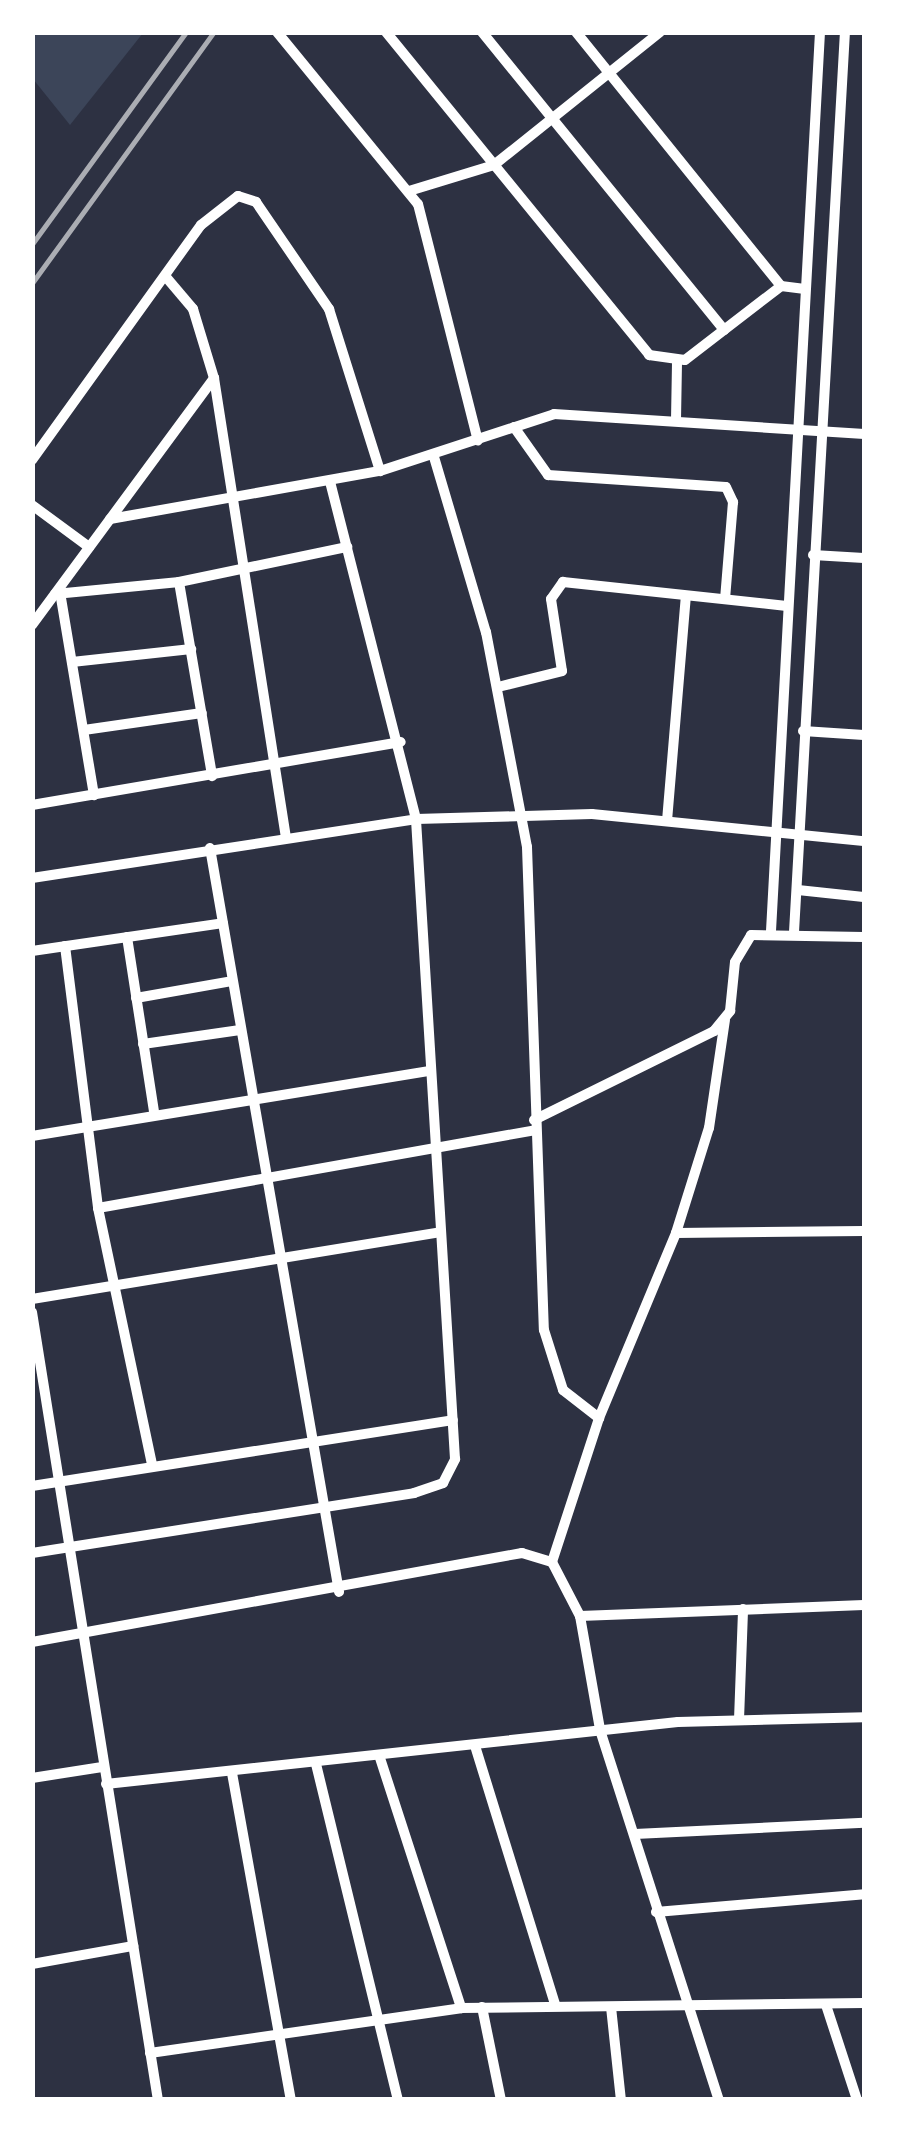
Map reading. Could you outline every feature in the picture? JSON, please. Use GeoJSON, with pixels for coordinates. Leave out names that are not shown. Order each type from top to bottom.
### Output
{"type":"FeatureCollection","features":[{"type":"Feature","properties":{"kind":"street"},"geometry":{"type":"LineString","coordinates":[[277,32],[288,56],[409,191],[426,219],[478,441]]}},
{"type":"Feature","properties":{"kind":"street"},"geometry":{"type":"LineString","coordinates":[[386,32],[641,346],[677,362]]}},
{"type":"Feature","properties":{"kind":"street"},"geometry":{"type":"LineString","coordinates":[[482,32],[724,330]]}},
{"type":"Feature","properties":{"kind":"street"},"geometry":{"type":"LineString","coordinates":[[576,32],[606,74],[781,286]]}},
{"type":"Feature","properties":{"kind":"street"},"geometry":{"type":"LineString","coordinates":[[409,191],[494,164],[660,32]]}},
{"type":"Feature","properties":{"kind":"street"},"geometry":{"type":"LineString","coordinates":[[770,931],[820,32]]}},
{"type":"Feature","properties":{"kind":"street"},"geometry":{"type":"LineString","coordinates":[[794,932],[845,32]]}},
{"type":"Feature","properties":{"kind":"street"},"geometry":{"type":"LineString","coordinates":[[32,460],[166,277],[228,200],[251,199],[270,220],[340,334],[380,471]]}},
{"type":"Feature","properties":{"kind":"street"},"geometry":{"type":"LineString","coordinates":[[166,277],[194,308],[214,378],[286,836]]}},
{"type":"Feature","properties":{"kind":"street"},"geometry":{"type":"LineString","coordinates":[[677,362],[781,286],[804,288]]}},
{"type":"Feature","properties":{"kind":"street"},"geometry":{"type":"LineString","coordinates":[[676,420],[677,362]]}},
{"type":"Feature","properties":{"kind":"street"},"geometry":{"type":"LineString","coordinates":[[32,625],[58,596],[214,378]]}},
{"type":"Feature","properties":{"kind":"street"},"geometry":{"type":"LineString","coordinates":[[110,519],[380,471],[434,457],[514,427],[579,411],[864,434]]}},
{"type":"Feature","properties":{"kind":"street"},"geometry":{"type":"LineString","coordinates":[[514,427],[548,476],[726,487],[733,502],[725,599]]}},
{"type":"Feature","properties":{"kind":"street"},"geometry":{"type":"LineString","coordinates":[[434,457],[498,688],[523,818],[534,1125],[550,1365],[562,1390],[599,1418]]}},
{"type":"Feature","properties":{"kind":"street"},"geometry":{"type":"LineString","coordinates":[[32,1553],[414,1493],[450,1474],[454,1420],[416,819],[401,742],[330,482]]}},
{"type":"Feature","properties":{"kind":"street"},"geometry":{"type":"LineString","coordinates":[[32,505],[89,548]]}},
{"type":"Feature","properties":{"kind":"street"},"geometry":{"type":"LineString","coordinates":[[58,596],[180,582],[347,547]]}},
{"type":"Feature","properties":{"kind":"street"},"geometry":{"type":"LineString","coordinates":[[813,556],[864,558]]}},
{"type":"Feature","properties":{"kind":"street"},"geometry":{"type":"LineString","coordinates":[[180,582],[212,776]]}},
{"type":"Feature","properties":{"kind":"street"},"geometry":{"type":"LineString","coordinates":[[498,688],[562,671],[551,598],[560,583],[787,606]]}},
{"type":"Feature","properties":{"kind":"street"},"geometry":{"type":"LineString","coordinates":[[58,596],[94,795]]}},
{"type":"Feature","properties":{"kind":"street"},"geometry":{"type":"LineString","coordinates":[[667,821],[686,596]]}},
{"type":"Feature","properties":{"kind":"street"},"geometry":{"type":"LineString","coordinates":[[72,662],[190,650]]}},
{"type":"Feature","properties":{"kind":"street"},"geometry":{"type":"LineString","coordinates":[[84,730],[202,714]]}},
{"type":"Feature","properties":{"kind":"street"},"geometry":{"type":"LineString","coordinates":[[803,731],[864,735]]}},
{"type":"Feature","properties":{"kind":"street"},"geometry":{"type":"LineString","coordinates":[[32,806],[401,742]]}},
{"type":"Feature","properties":{"kind":"street"},"geometry":{"type":"LineString","coordinates":[[32,878],[416,819],[667,821],[864,840]]}},
{"type":"Feature","properties":{"kind":"street"},"geometry":{"type":"LineString","coordinates":[[210,848],[263,1180],[320,1508],[339,1592]]}},
{"type":"Feature","properties":{"kind":"street"},"geometry":{"type":"LineString","coordinates":[[798,890],[864,897]]}},
{"type":"Feature","properties":{"kind":"street"},"geometry":{"type":"LineString","coordinates":[[32,951],[223,922]]}},
{"type":"Feature","properties":{"kind":"street"},"geometry":{"type":"LineString","coordinates":[[719,2100],[600,1730],[580,1616],[552,1562],[599,1418],[676,1234],[709,1128],[741,945],[770,931],[864,937]]}},
{"type":"Feature","properties":{"kind":"street"},"geometry":{"type":"LineString","coordinates":[[127,936],[154,1112]]}},
{"type":"Feature","properties":{"kind":"street"},"geometry":{"type":"LineString","coordinates":[[64,946],[98,1208],[152,1466]]}},
{"type":"Feature","properties":{"kind":"street"},"geometry":{"type":"LineString","coordinates":[[136,998],[232,981]]}},
{"type":"Feature","properties":{"kind":"street"},"geometry":{"type":"LineString","coordinates":[[98,1208],[437,1148],[534,1125],[725,1020]]}},
{"type":"Feature","properties":{"kind":"street"},"geometry":{"type":"LineString","coordinates":[[143,1044],[240,1030]]}},
{"type":"Feature","properties":{"kind":"street"},"geometry":{"type":"LineString","coordinates":[[32,1136],[154,1112],[430,1071]]}},
{"type":"Feature","properties":{"kind":"street"},"geometry":{"type":"LineString","coordinates":[[676,1234],[864,1231]]}},
{"type":"Feature","properties":{"kind":"street"},"geometry":{"type":"LineString","coordinates":[[32,1300],[114,1284],[280,1262],[441,1232]]}},
{"type":"Feature","properties":{"kind":"street"},"geometry":{"type":"LineString","coordinates":[[32,1312],[158,2100]]}},
{"type":"Feature","properties":{"kind":"street"},"geometry":{"type":"LineString","coordinates":[[32,1486],[454,1420]]}},
{"type":"Feature","properties":{"kind":"street"},"geometry":{"type":"LineString","coordinates":[[32,1642],[339,1592],[522,1553],[552,1562]]}},
{"type":"Feature","properties":{"kind":"street"},"geometry":{"type":"LineString","coordinates":[[580,1616],[864,1604]]}},
{"type":"Feature","properties":{"kind":"street"},"geometry":{"type":"LineString","coordinates":[[739,1720],[742,1609]]}},
{"type":"Feature","properties":{"kind":"street"},"geometry":{"type":"LineString","coordinates":[[106,1784],[476,1749],[600,1730],[739,1720],[864,1717]]}},
{"type":"Feature","properties":{"kind":"street"},"geometry":{"type":"LineString","coordinates":[[476,1749],[555,2004]]}},
{"type":"Feature","properties":{"kind":"street"},"geometry":{"type":"LineString","coordinates":[[380,1758],[460,2008]]}},
{"type":"Feature","properties":{"kind":"street"},"geometry":{"type":"LineString","coordinates":[[316,1764],[398,2100]]}},
{"type":"Feature","properties":{"kind":"street"},"geometry":{"type":"LineString","coordinates":[[32,1778],[102,1767]]}},
{"type":"Feature","properties":{"kind":"street"},"geometry":{"type":"LineString","coordinates":[[232,1773],[284,2028],[291,2100]]}},
{"type":"Feature","properties":{"kind":"street"},"geometry":{"type":"LineString","coordinates":[[634,1834],[864,1823]]}},
{"type":"Feature","properties":{"kind":"street"},"geometry":{"type":"LineString","coordinates":[[656,1912],[864,1894]]}},
{"type":"Feature","properties":{"kind":"street"},"geometry":{"type":"LineString","coordinates":[[32,1964],[133,1946]]}},
{"type":"Feature","properties":{"kind":"street"},"geometry":{"type":"LineString","coordinates":[[150,2053],[378,2014],[482,2006],[864,2003]]}},
{"type":"Feature","properties":{"kind":"street"},"geometry":{"type":"LineString","coordinates":[[826,2005],[857,2100]]}},
{"type":"Feature","properties":{"kind":"street"},"geometry":{"type":"LineString","coordinates":[[482,2006],[500,2100]]}},
{"type":"Feature","properties":{"kind":"street"},"geometry":{"type":"LineString","coordinates":[[611,2007],[622,2100]]}},
{"type":"Feature","properties":{"kind":"shaded area"},"geometry":{"type":"Polygon","coordinates":[[[33,32],[143,33],[70,125],[33,79],[33,32]]]}},
{"type":"Feature","properties":{"kind":"railway"},"geometry":{"type":"LineString","coordinates":[[32,244],[186,32]]}},
{"type":"Feature","properties":{"kind":"railway"},"geometry":{"type":"LineString","coordinates":[[32,283],[214,32]]}}]}
